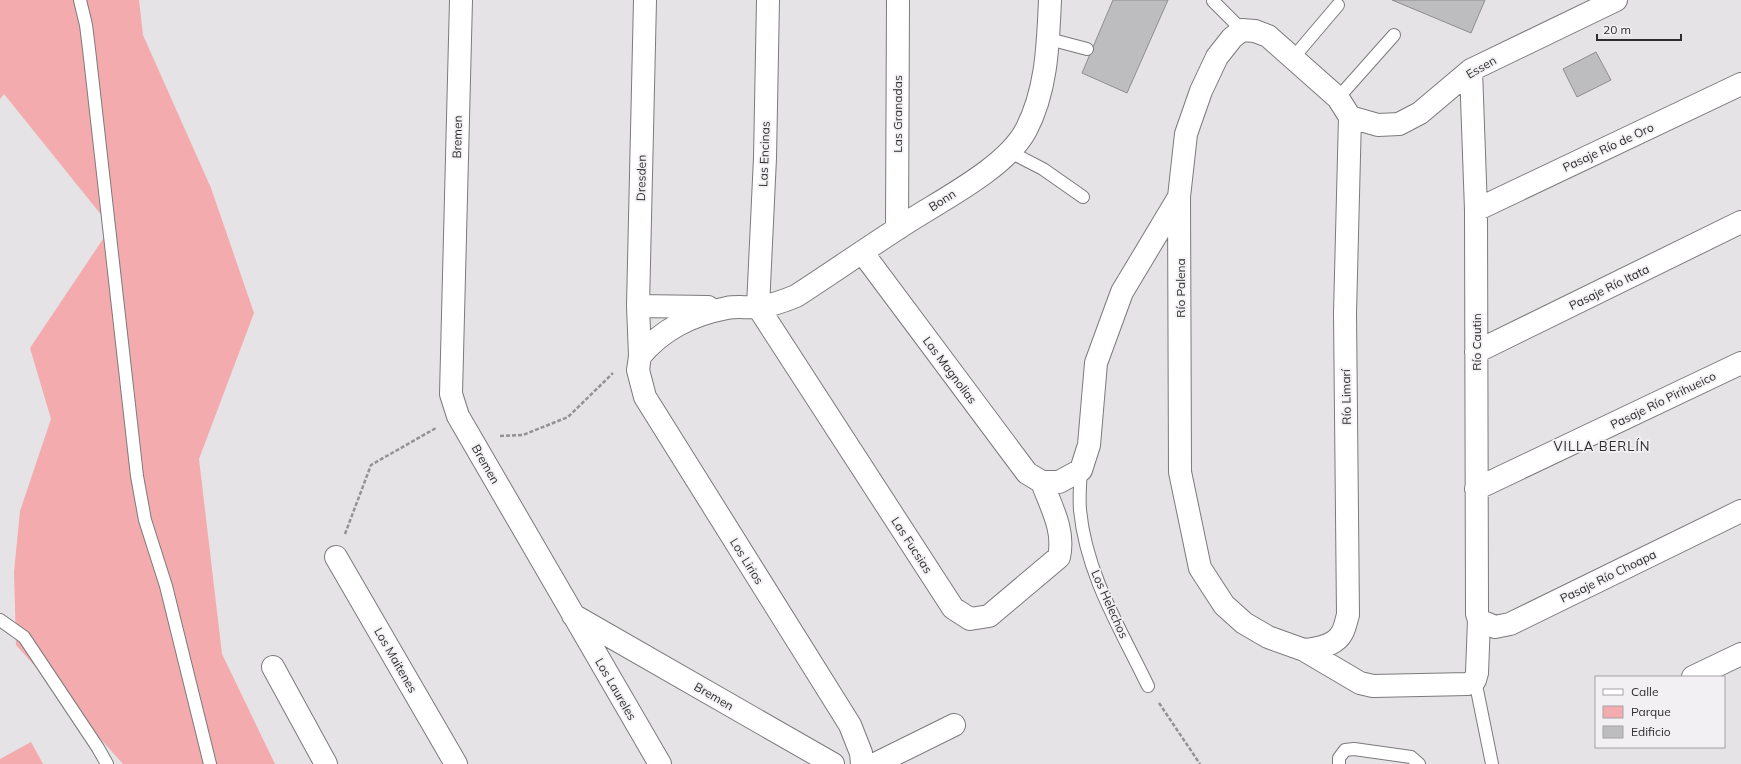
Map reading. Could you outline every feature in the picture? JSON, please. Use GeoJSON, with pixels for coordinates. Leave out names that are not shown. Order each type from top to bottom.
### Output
{"type":"FeatureCollection","features":[{"type":"Feature","properties":{"kind":"street","name":"Bremen"},"geometry":{"type":"LineString","coordinates":[[461,0],[451,394],[458,416],[572,614],[833,764]]}},
{"type":"Feature","properties":{"kind":"street","name":"Dresden"},"geometry":{"type":"LineString","coordinates":[[640,356],[638,306],[645,0]]}},
{"type":"Feature","properties":{"kind":"street","name":"Las Encinas"},"geometry":{"type":"LineString","coordinates":[[758,307],[765,158],[768,0]]}},
{"type":"Feature","properties":{"kind":"street","name":"Las Granadas"},"geometry":{"type":"LineString","coordinates":[[897,229],[898,0]]}},
{"type":"Feature","properties":{"kind":"street","name":"Bonn"},"geometry":{"type":"LineString","coordinates":[[638,306],[728,308],[758,307],[779,303],[796,296],[995,166],[1010,152],[1026,131],[1037,104],[1047,60],[1050,0]]}},
{"type":"Feature","properties":{"kind":"street","name":"Essen"},"geometry":{"type":"LineString","coordinates":[[1350,117],[1378,125],[1399,124],[1420,113],[1471,70],[1608,1]]}},
{"type":"Feature","properties":{"kind":"street"},"geometry":{"type":"LineString","coordinates":[[1242,30],[1255,30],[1268,36],[1338,98],[1350,117]]}},
{"type":"Feature","properties":{"kind":"street","name":"Río Palena"},"geometry":{"type":"LineString","coordinates":[[1242,30],[1232,38],[1217,57],[1201,91],[1186,134],[1180,197],[1180,472],[1200,568],[1224,605],[1244,623],[1268,637],[1304,650],[1348,677],[1373,686],[1468,684],[1475,680]]}},
{"type":"Feature","properties":{"kind":"street","name":"Río Cautin"},"geometry":{"type":"LineString","coordinates":[[1471,70],[1476,210],[1476,489],[1478,617],[1477,673],[1475,680]]}},
{"type":"Feature","properties":{"kind":"street","name":"Pasaje Río de Oro"},"geometry":{"type":"LineString","coordinates":[[1476,210],[1741,84]]}},
{"type":"Feature","properties":{"kind":"street","name":"Río Limarí"},"geometry":{"type":"LineString","coordinates":[[1304,650],[1314,650],[1331,644],[1341,635],[1348,615],[1345,313],[1350,117]]}},
{"type":"Feature","properties":{"kind":"street"},"geometry":{"type":"LineString","coordinates":[[1042,482],[1059,482],[1080,470],[1089,445],[1096,363],[1122,292],[1180,197]]}},
{"type":"Feature","properties":{"kind":"street","name":"Pasaje Río Itata"},"geometry":{"type":"LineString","coordinates":[[1476,352],[1741,222]]}},
{"type":"Feature","properties":{"kind":"street","name":"Las Magnolias"},"geometry":{"type":"LineString","coordinates":[[862,252],[1027,473],[1042,482]]}},
{"type":"Feature","properties":{"kind":"street","name":"Las Fucsias"},"geometry":{"type":"LineString","coordinates":[[758,307],[953,608],[970,619],[988,616],[1059,557],[1061,545],[1060,531],[1042,482]]}},
{"type":"Feature","properties":{"kind":"street","name":"Bonn"},"geometry":{"type":"LineString","coordinates":[[640,356],[663,333],[688,319],[728,308]]}},
{"type":"Feature","properties":{"kind":"street","name":"Los Lirios"},"geometry":{"type":"LineString","coordinates":[[640,356],[638,370],[645,397],[850,725],[861,753],[862,764]]}},
{"type":"Feature","properties":{"kind":"street","name":"Pasaje Río Pirihueico"},"geometry":{"type":"LineString","coordinates":[[1476,489],[1741,362]]}},
{"type":"Feature","properties":{"kind":"street","name":"Pasaje Río Choapa"},"geometry":{"type":"LineString","coordinates":[[1478,617],[1495,627],[1510,624],[1741,511]]}},
{"type":"Feature","properties":{"kind":"street","name":"Los Maitenes"},"geometry":{"type":"LineString","coordinates":[[336,557],[456,764]]}},
{"type":"Feature","properties":{"kind":"street","name":"Los Laureles"},"geometry":{"type":"LineString","coordinates":[[572,614],[660,764]]}},
{"type":"Feature","properties":{"kind":"street"},"geometry":{"type":"LineString","coordinates":[[1695,676],[1741,654]]}},
{"type":"Feature","properties":{"kind":"street"},"geometry":{"type":"LineString","coordinates":[[272,667],[326,764]]}},
{"type":"Feature","properties":{"kind":"street"},"geometry":{"type":"LineString","coordinates":[[875,764],[954,725]]}},
{"type":"Feature","properties":{"kind":"lane"},"geometry":{"type":"LineString","coordinates":[[80,0],[86,25],[89,48],[137,476],[145,520],[166,586],[210,764]]}},
{"type":"Feature","properties":{"kind":"lane"},"geometry":{"type":"LineString","coordinates":[[1212,1],[1242,30]]}},
{"type":"Feature","properties":{"kind":"lane"},"geometry":{"type":"LineString","coordinates":[[1293,58],[1338,5]]}},
{"type":"Feature","properties":{"kind":"lane"},"geometry":{"type":"LineString","coordinates":[[1338,98],[1394,35]]}},
{"type":"Feature","properties":{"kind":"lane"},"geometry":{"type":"LineString","coordinates":[[1048,39],[1087,49]]}},
{"type":"Feature","properties":{"kind":"lane"},"geometry":{"type":"LineString","coordinates":[[1010,152],[1043,169],[1083,197]]}},
{"type":"Feature","properties":{"kind":"lane","name":"Los Helechos"},"geometry":{"type":"LineString","coordinates":[[1080,470],[1081,516],[1096,579],[1148,686]]}},
{"type":"Feature","properties":{"kind":"lane"},"geometry":{"type":"LineString","coordinates":[[0,620],[24,637],[98,748],[107,764]]}},
{"type":"Feature","properties":{"kind":"lane"},"geometry":{"type":"LineString","coordinates":[[1475,680],[1492,764]]}},
{"type":"Feature","properties":{"kind":"lane"},"geometry":{"type":"LineString","coordinates":[[1338,764],[1339,758],[1346,750],[1354,749],[1412,757],[1419,764]]}},
{"type":"Feature","properties":{"kind":"path"},"geometry":{"type":"LineString","coordinates":[[471,438],[523,435],[568,417],[615,371],[640,356]]}},
{"type":"Feature","properties":{"kind":"path"},"geometry":{"type":"LineString","coordinates":[[336,557],[371,465],[458,416]]}},
{"type":"Feature","properties":{"kind":"path"},"geometry":{"type":"LineString","coordinates":[[1148,686],[1200,764]]}},
{"type":"Feature","properties":{"kind":"green space"},"geometry":{"type":"Polygon","coordinates":[[[0,0],[139,0],[143,35],[211,188],[254,313],[199,459],[222,654],[275,764],[123,764],[16,645],[14,572],[20,511],[51,419],[30,348],[111,227],[4,94],[0,99],[0,0]]]}},
{"type":"Feature","properties":{"kind":"green space"},"geometry":{"type":"Polygon","coordinates":[[[31,742],[43,764],[0,764],[0,759],[31,742]]]}},
{"type":"Feature","properties":{"kind":"building"},"geometry":{"type":"Polygon","coordinates":[[[1113,0],[1168,0],[1127,93],[1082,73],[1113,0]]]}},
{"type":"Feature","properties":{"kind":"building"},"geometry":{"type":"Polygon","coordinates":[[[1392,0],[1485,0],[1471,33],[1392,0]]]}},
{"type":"Feature","properties":{"kind":"building"},"geometry":{"type":"Polygon","coordinates":[[[1596,52],[1611,80],[1577,97],[1563,69],[1596,52]]]}},
{"type":"Feature","properties":{"kind":"district","name":"VILLA BERLÍN"},"geometry":{"type":"Point","coordinates":[1602,446]}}]}
